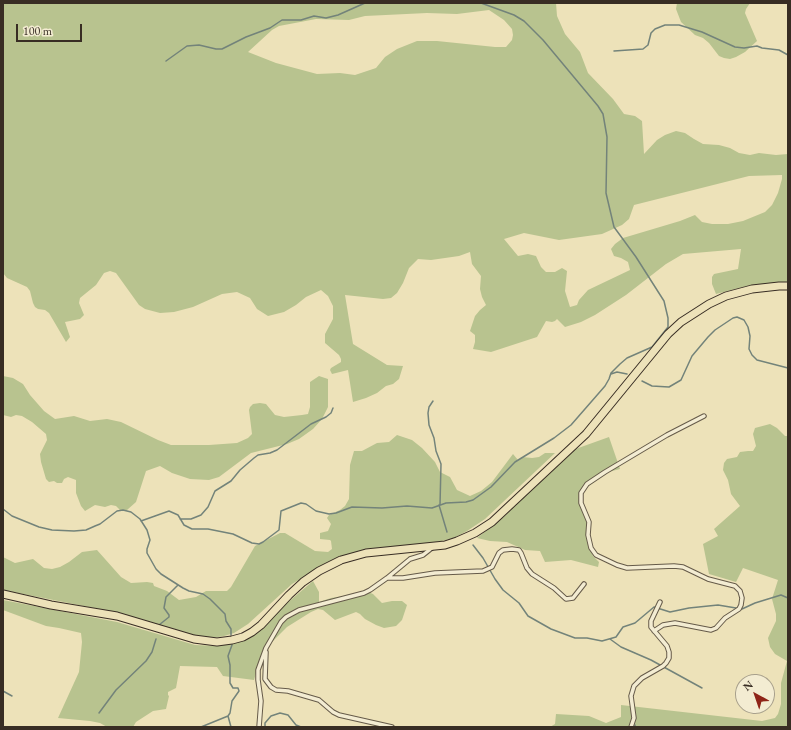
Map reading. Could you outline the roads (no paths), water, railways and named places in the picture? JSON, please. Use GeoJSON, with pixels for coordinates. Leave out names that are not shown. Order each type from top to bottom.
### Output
{"type":"FeatureCollection","features":[{"type":"Feature","properties":{"kind":"highway"},"geometry":{"type":"LineString","coordinates":[[3,594],[51,605],[117,616],[194,639],[217,642],[232,640],[252,632],[261,625],[303,582],[319,571],[341,560],[366,553],[434,547],[457,541],[475,533],[492,522],[586,434],[668,334],[681,322],[709,304],[726,296],[752,289],[788,286]]}},
{"type":"Feature","properties":{"kind":"street"},"geometry":{"type":"LineString","coordinates":[[654,631],[663,625],[675,623],[702,629],[711,630],[716,628],[725,618],[739,609],[742,598],[740,591],[735,586],[708,579],[683,567],[627,568],[596,555],[591,548],[588,535],[589,519],[581,502],[581,493],[588,484],[606,472],[667,435],[704,416]]}},
{"type":"Feature","properties":{"kind":"street"},"geometry":{"type":"LineString","coordinates":[[259,727],[261,700],[258,670],[266,648],[281,622],[292,613],[310,606],[364,593],[388,578],[410,559],[423,555],[434,547]]}},
{"type":"Feature","properties":{"kind":"street"},"geometry":{"type":"LineString","coordinates":[[388,578],[403,578],[435,573],[483,571],[492,567],[503,550],[512,548],[519,550],[527,568],[532,574],[554,588],[566,599],[573,598],[584,584]]}},
{"type":"Feature","properties":{"kind":"street"},"geometry":{"type":"LineString","coordinates":[[631,727],[634,718],[631,696],[634,686],[642,678],[663,666],[669,658],[667,646],[650,624],[660,602]]}},
{"type":"Feature","properties":{"kind":"street"},"geometry":{"type":"LineString","coordinates":[[266,648],[265,679],[271,687],[276,690],[288,691],[320,700],[333,712],[351,719],[392,727]]}},
{"type":"Feature","properties":{"kind":"waterway"},"geometry":{"type":"LineString","coordinates":[[166,61],[187,46],[199,45],[222,49],[246,37],[270,28],[282,20],[301,20],[314,16],[326,18],[338,15],[365,3]]}},
{"type":"Feature","properties":{"kind":"waterway"},"geometry":{"type":"LineString","coordinates":[[141,521],[169,511],[178,515],[184,525],[192,529],[208,529],[233,534],[252,543],[259,544],[279,530],[281,511],[301,503],[306,504],[316,511],[329,514],[352,507],[382,508],[407,506],[432,508],[446,503],[466,502],[473,500],[491,487],[515,462],[554,438],[571,425],[605,386],[611,373],[627,358],[652,347],[668,327],[668,318],[664,301],[636,257],[614,227],[606,193],[607,137],[603,114],[543,40],[524,21],[514,15],[481,3]]}},
{"type":"Feature","properties":{"kind":"waterway"},"geometry":{"type":"LineString","coordinates":[[614,51],[643,49],[648,45],[651,33],[655,29],[665,25],[679,25],[702,32],[735,47],[744,48],[757,46],[779,50],[788,55]]}},
{"type":"Feature","properties":{"kind":"waterway"},"geometry":{"type":"LineString","coordinates":[[642,381],[652,386],[669,387],[681,380],[692,356],[708,337],[715,330],[737,317],[744,320],[748,327],[750,336],[749,349],[752,355],[757,360],[788,368]]}},
{"type":"Feature","properties":{"kind":"waterway"},"geometry":{"type":"LineString","coordinates":[[611,374],[617,372],[627,374]]}},
{"type":"Feature","properties":{"kind":"waterway"},"geometry":{"type":"LineString","coordinates":[[433,401],[429,407],[428,413],[429,425],[441,464],[440,505]]}},
{"type":"Feature","properties":{"kind":"waterway"},"geometry":{"type":"LineString","coordinates":[[180,519],[191,519],[201,515],[208,507],[215,491],[231,481],[240,470],[254,458],[258,455],[277,450],[311,424],[326,417],[331,413],[333,408]]}},
{"type":"Feature","properties":{"kind":"waterway"},"geometry":{"type":"LineString","coordinates":[[439,505],[447,532]]}},
{"type":"Feature","properties":{"kind":"waterway"},"geometry":{"type":"LineString","coordinates":[[3,509],[12,516],[39,527],[52,530],[74,531],[86,530],[100,524],[117,511],[123,510],[131,512],[140,519],[147,530],[150,540],[147,553],[156,569],[161,574],[183,588],[203,594],[210,599],[225,614],[226,621],[231,629],[231,635]]}},
{"type":"Feature","properties":{"kind":"waterway"},"geometry":{"type":"LineString","coordinates":[[473,545],[503,590],[519,603],[528,616],[551,629],[575,638],[587,638],[602,641],[616,637],[623,627],[635,623],[654,607],[670,612],[689,608],[718,605],[742,609],[755,603],[781,595],[788,598]]}},
{"type":"Feature","properties":{"kind":"waterway"},"geometry":{"type":"LineString","coordinates":[[159,625],[169,617],[164,608],[166,597],[178,585]]}},
{"type":"Feature","properties":{"kind":"waterway"},"geometry":{"type":"LineString","coordinates":[[99,713],[116,690],[146,661],[152,652],[156,639]]}},
{"type":"Feature","properties":{"kind":"waterway"},"geometry":{"type":"LineString","coordinates":[[610,639],[621,647],[651,660],[702,688]]}},
{"type":"Feature","properties":{"kind":"waterway"},"geometry":{"type":"LineString","coordinates":[[201,727],[228,716],[232,701],[239,691],[238,688],[233,688],[230,683],[230,665],[228,656],[232,645]]}},
{"type":"Feature","properties":{"kind":"waterway"},"geometry":{"type":"LineString","coordinates":[[3,691],[12,696]]}},
{"type":"Feature","properties":{"kind":"waterway"},"geometry":{"type":"LineString","coordinates":[[265,727],[265,723],[271,716],[280,713],[288,715],[296,725],[301,727]]}},
{"type":"Feature","properties":{"kind":"waterway"},"geometry":{"type":"LineString","coordinates":[[228,716],[231,727]]}}]}
